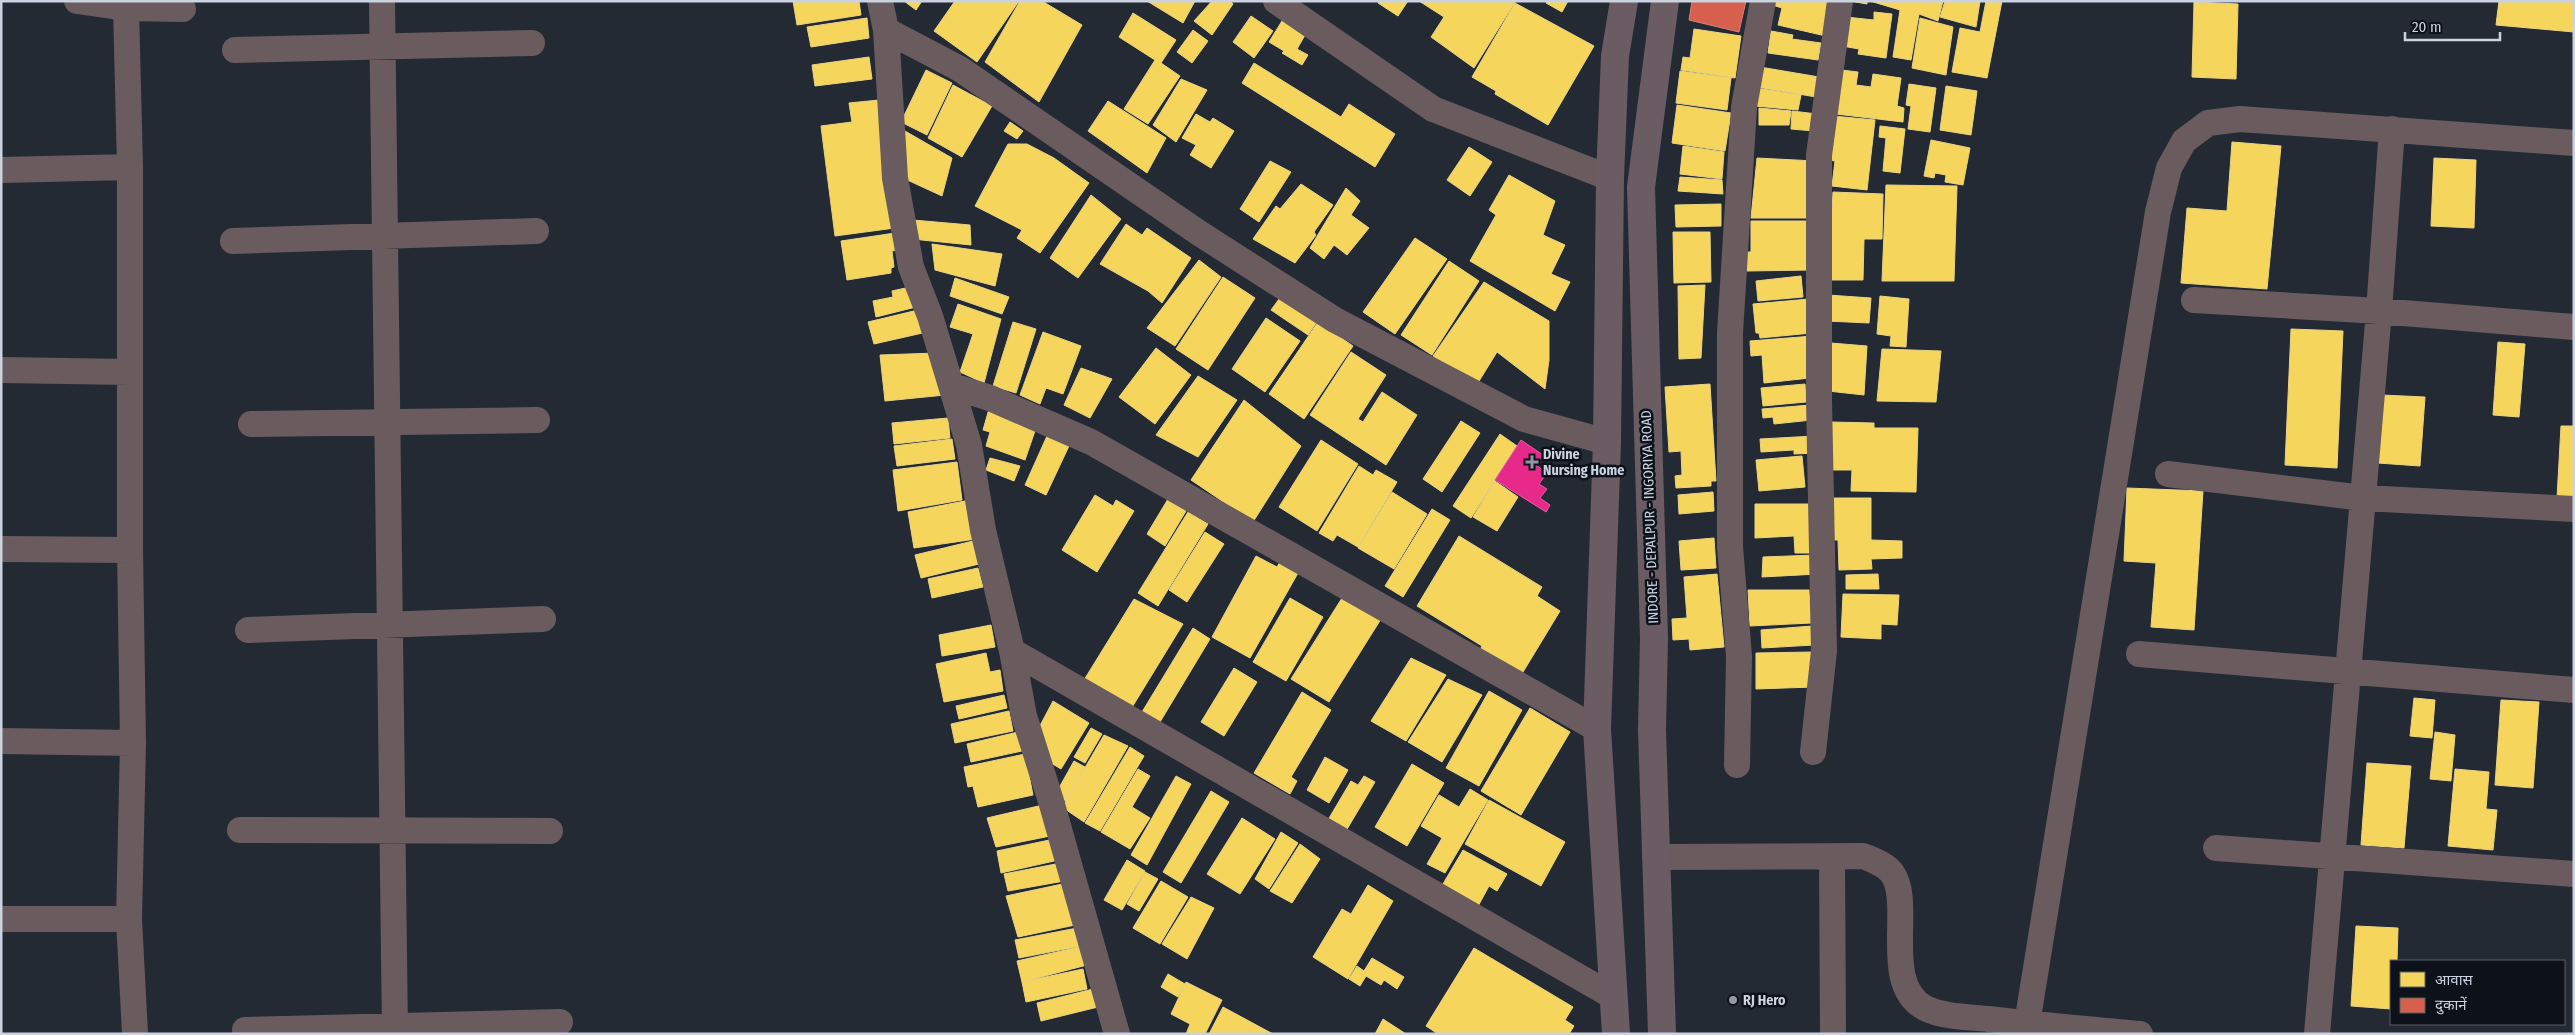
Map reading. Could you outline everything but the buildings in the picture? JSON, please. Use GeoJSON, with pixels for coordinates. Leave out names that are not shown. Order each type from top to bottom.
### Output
{"type":"FeatureCollection","features":[{"type":"Feature","properties":{"kind":"main road"},"geometry":{"type":"LineString","coordinates":[[1616,1034],[1597,729],[1607,442],[1610,178],[1615,56],[1624,1]]}},
{"type":"Feature","properties":{"kind":"main road","name":"INDORE - DEPALPUR - INGORIYA ROAD"},"geometry":{"type":"LineString","coordinates":[[1662,1034],[1652,730],[1654,638],[1642,187],[1666,1]]}},
{"type":"Feature","properties":{"kind":"street"},"geometry":{"type":"LineString","coordinates":[[77,1],[126,8],[183,9]]}},
{"type":"Feature","properties":{"kind":"street"},"geometry":{"type":"LineString","coordinates":[[382,1],[395,1029]]}},
{"type":"Feature","properties":{"kind":"street"},"geometry":{"type":"LineString","coordinates":[[880,1],[886,30],[895,178],[911,267],[930,316],[969,445],[983,530],[1012,651],[1024,716],[1054,810],[1117,1034]]}},
{"type":"Feature","properties":{"kind":"street"},"geometry":{"type":"LineString","coordinates":[[1276,1],[1433,109],[1610,178]]}},
{"type":"Feature","properties":{"kind":"street"},"geometry":{"type":"LineString","coordinates":[[1738,765],[1739,656],[1730,547],[1730,333],[1744,107],[1762,1]]}},
{"type":"Feature","properties":{"kind":"street"},"geometry":{"type":"LineString","coordinates":[[1813,752],[1824,651],[1819,400],[1819,156],[1840,1]]}},
{"type":"Feature","properties":{"kind":"street"},"geometry":{"type":"LineString","coordinates":[[126,8],[130,167],[130,550],[133,743],[129,918],[135,1034]]}},
{"type":"Feature","properties":{"kind":"street"},"geometry":{"type":"LineString","coordinates":[[886,30],[960,69],[1199,233],[1336,320],[1524,420],[1607,442]]}},
{"type":"Feature","properties":{"kind":"street"},"geometry":{"type":"LineString","coordinates":[[235,50],[532,43]]}},
{"type":"Feature","properties":{"kind":"street"},"geometry":{"type":"LineString","coordinates":[[2027,1024],[2158,212],[2169,168],[2184,141],[2208,123],[2240,119],[2574,143]]}},
{"type":"Feature","properties":{"kind":"street"},"geometry":{"type":"LineString","coordinates":[[2317,1034],[2379,311],[2392,129]]}},
{"type":"Feature","properties":{"kind":"street"},"geometry":{"type":"LineString","coordinates":[[1,170],[130,167]]}},
{"type":"Feature","properties":{"kind":"street"},"geometry":{"type":"LineString","coordinates":[[233,241],[536,231]]}},
{"type":"Feature","properties":{"kind":"street"},"geometry":{"type":"LineString","coordinates":[[2194,300],[2379,311],[2574,327]]}},
{"type":"Feature","properties":{"kind":"street"},"geometry":{"type":"LineString","coordinates":[[1,370],[130,372]]}},
{"type":"Feature","properties":{"kind":"street"},"geometry":{"type":"LineString","coordinates":[[952,386],[990,398],[1091,442],[1597,729]]}},
{"type":"Feature","properties":{"kind":"street"},"geometry":{"type":"LineString","coordinates":[[251,424],[537,420]]}},
{"type":"Feature","properties":{"kind":"street"},"geometry":{"type":"LineString","coordinates":[[2168,474],[2363,498],[2574,509]]}},
{"type":"Feature","properties":{"kind":"street"},"geometry":{"type":"LineString","coordinates":[[1,550],[130,550]]}},
{"type":"Feature","properties":{"kind":"street"},"geometry":{"type":"LineString","coordinates":[[248,630],[543,619]]}},
{"type":"Feature","properties":{"kind":"street"},"geometry":{"type":"LineString","coordinates":[[1012,651],[1614,996]]}},
{"type":"Feature","properties":{"kind":"street"},"geometry":{"type":"LineString","coordinates":[[2139,654],[2348,673],[2574,690]]}},
{"type":"Feature","properties":{"kind":"street"},"geometry":{"type":"LineString","coordinates":[[1,740],[133,743]]}},
{"type":"Feature","properties":{"kind":"street"},"geometry":{"type":"LineString","coordinates":[[240,830],[550,831]]}},
{"type":"Feature","properties":{"kind":"street"},"geometry":{"type":"LineString","coordinates":[[2216,848],[2332,858],[2574,874]]}},
{"type":"Feature","properties":{"kind":"street"},"geometry":{"type":"LineString","coordinates":[[1655,857],[1863,856],[1881,863],[1892,874],[1900,895],[1900,960],[1909,993],[1925,1008],[1956,1016],[2140,1034]]}},
{"type":"Feature","properties":{"kind":"street"},"geometry":{"type":"LineString","coordinates":[[1832,857],[1833,1034]]}},
{"type":"Feature","properties":{"kind":"street"},"geometry":{"type":"LineString","coordinates":[[1,919],[129,918]]}},
{"type":"Feature","properties":{"kind":"street"},"geometry":{"type":"LineString","coordinates":[[245,1030],[395,1029],[560,1022]]}},
{"type":"Feature","properties":{"kind":"place","name":"Divine Nursing Home"},"geometry":{"type":"Point","coordinates":[1532,462]}},
{"type":"Feature","properties":{"kind":"place","name":"RJ Hero"},"geometry":{"type":"Point","coordinates":[1733,1000]}}]}
